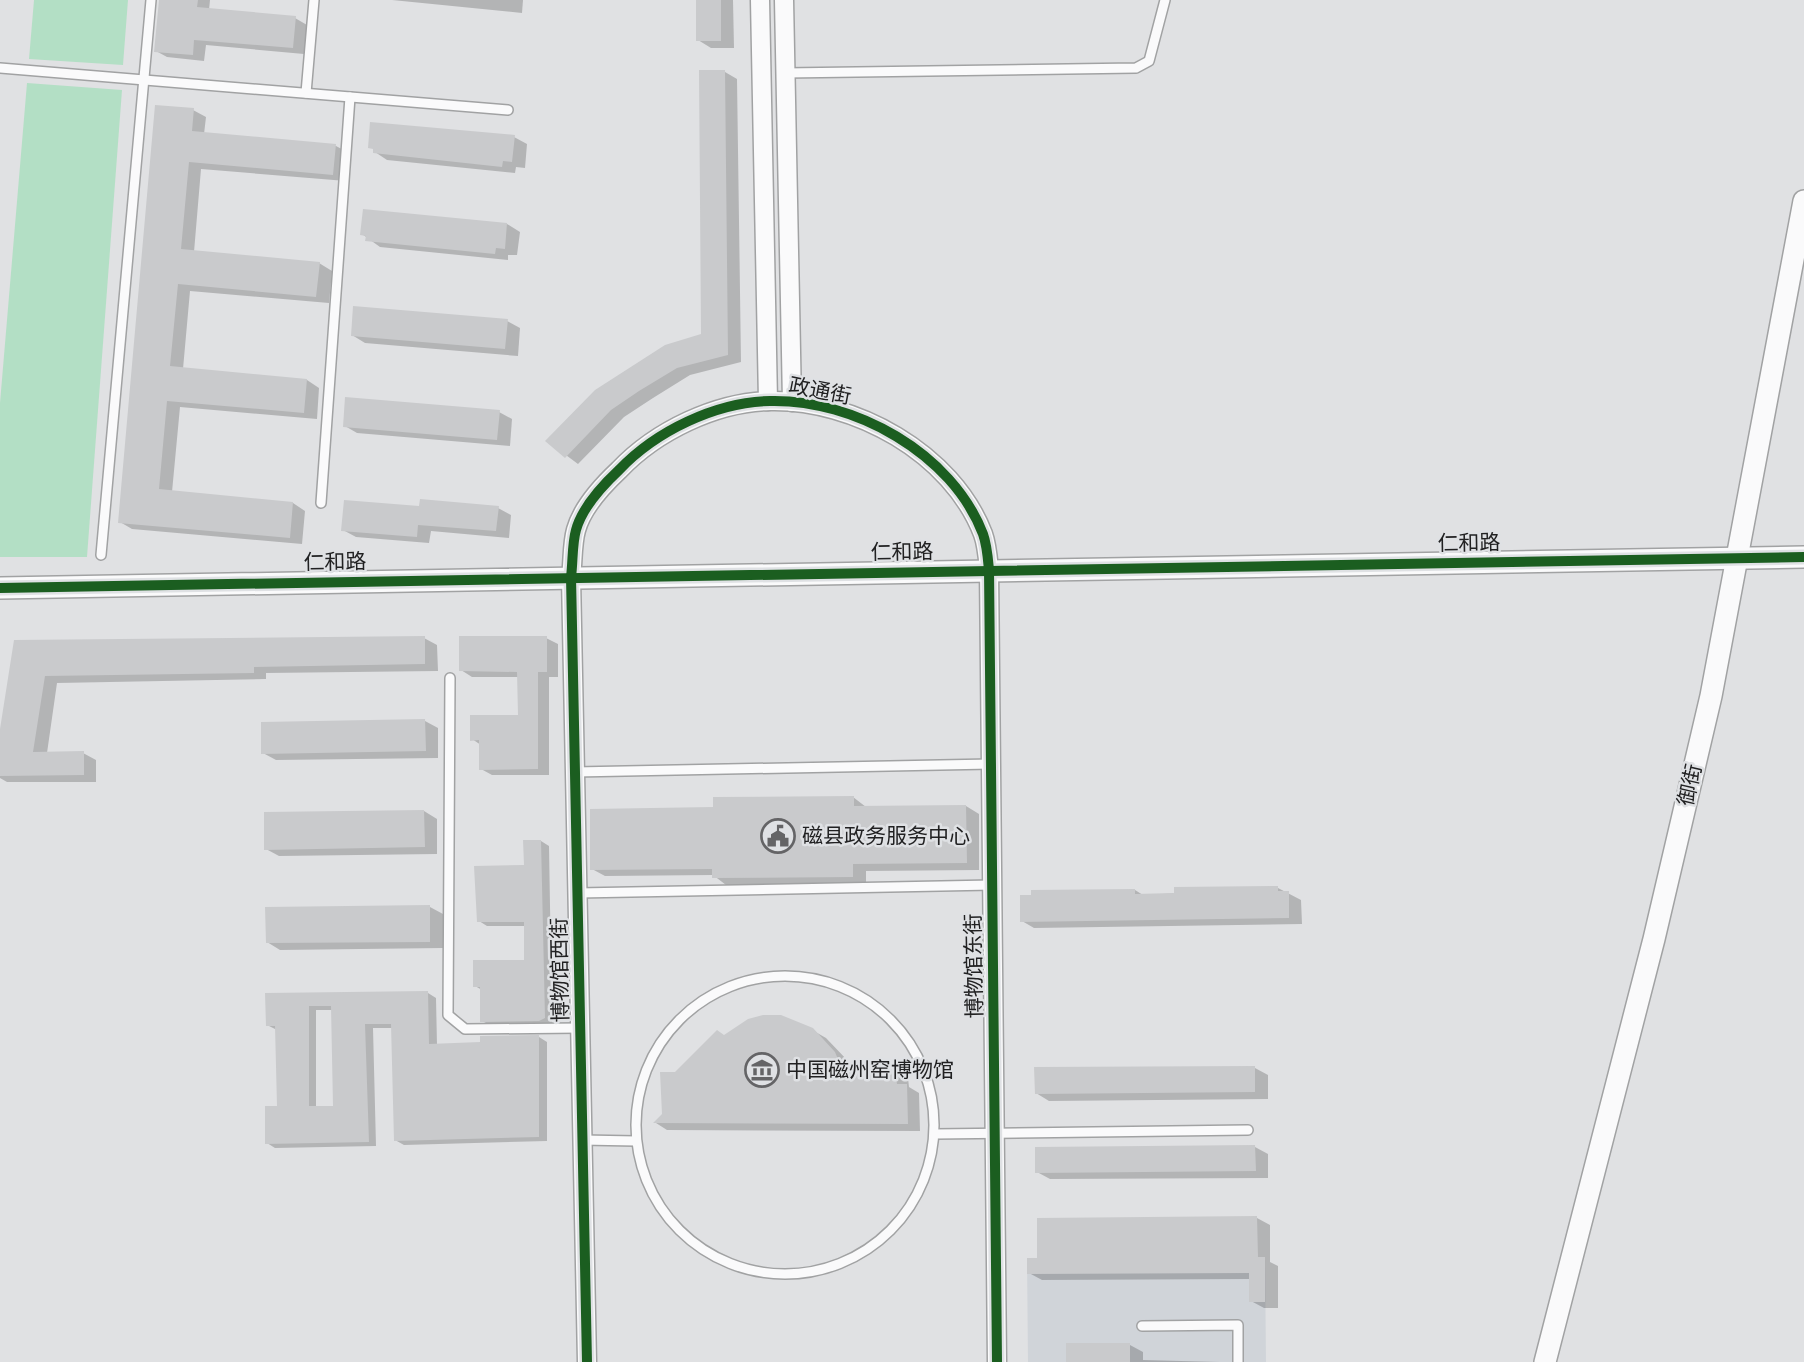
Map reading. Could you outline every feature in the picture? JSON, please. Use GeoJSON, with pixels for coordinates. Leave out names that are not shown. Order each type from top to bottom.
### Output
{"type":"FeatureCollection","features":[{"type":"Feature","properties":{"kind":"street"},"geometry":{"type":"LineString","coordinates":[[760,0],[768,401]]}},
{"type":"Feature","properties":{"kind":"street"},"geometry":{"type":"LineString","coordinates":[[784,0],[792,402]]}},
{"type":"Feature","properties":{"kind":"street","name":"御街"},"geometry":{"type":"LineString","coordinates":[[1545,1362],[1654,939],[1711,696],[1804,201]]}},
{"type":"Feature","properties":{"kind":"street","name":"政通街"},"geometry":{"type":"LineString","coordinates":[[571,577],[576,528],[601,488],[632,456],[664,434],[704,416],[734,406],[768,401],[831,408],[870,423],[904,442],[932,464],[971,509],[984,536],[989,570]]}},
{"type":"Feature","properties":{"kind":"street","name":"仁和路"},"geometry":{"type":"LineString","coordinates":[[0,588],[1804,557]]}},
{"type":"Feature","properties":{"kind":"street","name":"博物馆东街"},"geometry":{"type":"LineString","coordinates":[[989,570],[997,1362]]}},
{"type":"Feature","properties":{"kind":"street","name":"博物馆西街"},"geometry":{"type":"LineString","coordinates":[[571,577],[587,1362]]}},
{"type":"Feature","properties":{"kind":"lane"},"geometry":{"type":"LineString","coordinates":[[102,555],[151,0]]}},
{"type":"Feature","properties":{"kind":"lane"},"geometry":{"type":"LineString","coordinates":[[306,93],[314,0]]}},
{"type":"Feature","properties":{"kind":"lane"},"geometry":{"type":"LineString","coordinates":[[785,74],[1136,68],[1149,61],[1165,0]]}},
{"type":"Feature","properties":{"kind":"lane"},"geometry":{"type":"LineString","coordinates":[[0,68],[508,110]]}},
{"type":"Feature","properties":{"kind":"lane"},"geometry":{"type":"LineString","coordinates":[[321,503],[350,97]]}},
{"type":"Feature","properties":{"kind":"lane"},"geometry":{"type":"LineString","coordinates":[[450,678],[448,1015],[465,1029],[580,1028]]}},
{"type":"Feature","properties":{"kind":"lane"},"geometry":{"type":"LineString","coordinates":[[575,772],[991,764]]}},
{"type":"Feature","properties":{"kind":"lane"},"geometry":{"type":"LineString","coordinates":[[578,893],[992,885]]}},
{"type":"Feature","properties":{"kind":"lane"},"geometry":{"type":"LineString","coordinates":[[772,976],[827,982],[861,996],[890,1018],[913,1047],[928,1080],[935,1134],[929,1168],[915,1199],[886,1234],[869,1249],[838,1264],[805,1273],[771,1274],[738,1267],[707,1252],[680,1231],[658,1204],[648,1184],[636,1141],[640,1086],[654,1052],[670,1030],[689,1010],[720,990],[772,976]]}},
{"type":"Feature","properties":{"kind":"lane"},"geometry":{"type":"LineString","coordinates":[[935,1134],[1248,1130]]}},
{"type":"Feature","properties":{"kind":"lane"},"geometry":{"type":"LineString","coordinates":[[582,1140],[636,1141]]}},
{"type":"Feature","properties":{"kind":"lane"},"geometry":{"type":"LineString","coordinates":[[1142,1326],[1238,1325],[1238,1362]]}},
{"type":"Feature","properties":{"kind":"shaded area"},"geometry":{"type":"Polygon","coordinates":[[[1265,1257],[1266,1362],[1028,1362],[1027,1258],[1265,1257]]]}},
{"type":"Feature","properties":{"kind":"green space"},"geometry":{"type":"Polygon","coordinates":[[[34,0],[128,0],[123,65],[29,59],[34,0]]]}},
{"type":"Feature","properties":{"kind":"green space"},"geometry":{"type":"Polygon","coordinates":[[[27,83],[122,90],[87,557],[0,557],[0,403],[27,83]]]}},
{"type":"Feature","properties":{"kind":"building"},"geometry":{"type":"Polygon","coordinates":[[[159,0],[198,0],[197,7],[296,16],[293,48],[194,40],[193,55],[154,52],[159,0]]]}},
{"type":"Feature","properties":{"kind":"building"},"geometry":{"type":"Polygon","coordinates":[[[696,0],[721,0],[721,41],[696,41],[696,0]]]}},
{"type":"Feature","properties":{"kind":"building"},"geometry":{"type":"Polygon","coordinates":[[[699,70],[725,70],[728,355],[677,368],[639,391],[611,410],[565,458],[545,441],[595,390],[665,345],[701,334],[699,70]]]}},
{"type":"Feature","properties":{"kind":"building"},"geometry":{"type":"Polygon","coordinates":[[[155,105],[194,108],[192,131],[336,144],[333,175],[189,162],[181,249],[320,262],[316,297],[178,284],[170,366],[307,379],[304,413],[167,401],[159,489],[293,502],[290,538],[118,523],[155,105]]]}},
{"type":"Feature","properties":{"kind":"building"},"geometry":{"type":"Polygon","coordinates":[[[370,122],[515,135],[512,162],[503,161],[502,167],[373,153],[373,149],[368,148],[370,122]]]}},
{"type":"Feature","properties":{"kind":"building"},"geometry":{"type":"Polygon","coordinates":[[[363,209],[507,223],[505,249],[496,248],[495,254],[365,241],[366,236],[360,235],[363,209]]]}},
{"type":"Feature","properties":{"kind":"building"},"geometry":{"type":"Polygon","coordinates":[[[353,306],[508,319],[505,349],[351,336],[353,306]]]}},
{"type":"Feature","properties":{"kind":"building"},"geometry":{"type":"Polygon","coordinates":[[[345,397],[500,410],[497,440],[343,427],[345,397]]]}},
{"type":"Feature","properties":{"kind":"building"},"geometry":{"type":"Polygon","coordinates":[[[420,499],[499,506],[496,531],[418,525],[417,537],[341,531],[344,500],[419,506],[420,499]]]}},
{"type":"Feature","properties":{"kind":"building"},"geometry":{"type":"Polygon","coordinates":[[[425,636],[425,664],[254,667],[254,673],[45,676],[33,752],[84,751],[84,775],[0,776],[0,729],[14,640],[425,636]]]}},
{"type":"Feature","properties":{"kind":"building"},"geometry":{"type":"Polygon","coordinates":[[[459,636],[547,636],[547,672],[538,672],[538,769],[479,770],[479,740],[470,741],[470,715],[518,715],[517,672],[459,671],[459,636]]]}},
{"type":"Feature","properties":{"kind":"building"},"geometry":{"type":"Polygon","coordinates":[[[425,719],[426,751],[261,754],[261,722],[425,719]]]}},
{"type":"Feature","properties":{"kind":"building","name":"磁县政务服务中心"},"geometry":{"type":"Polygon","coordinates":[[[854,796],[854,806],[966,805],[967,863],[853,864],[853,877],[712,878],[712,869],[590,870],[590,809],[713,807],[713,797],[854,796]]]}},
{"type":"Feature","properties":{"kind":"building"},"geometry":{"type":"Polygon","coordinates":[[[424,810],[425,847],[264,850],[264,812],[424,810]]]}},
{"type":"Feature","properties":{"kind":"building"},"geometry":{"type":"Polygon","coordinates":[[[523,840],[541,840],[545,1018],[539,1021],[480,1022],[480,987],[473,987],[473,960],[524,960],[524,922],[477,922],[474,866],[524,865],[523,840]]]}},
{"type":"Feature","properties":{"kind":"building"},"geometry":{"type":"Polygon","coordinates":[[[1278,886],[1278,891],[1289,891],[1289,918],[1020,922],[1020,895],[1031,895],[1031,890],[1135,889],[1135,894],[1174,893],[1174,887],[1278,886]]]}},
{"type":"Feature","properties":{"kind":"building"},"geometry":{"type":"Polygon","coordinates":[[[430,905],[430,942],[266,943],[265,907],[430,905]]]}},
{"type":"Feature","properties":{"kind":"building"},"geometry":{"type":"Polygon","coordinates":[[[428,991],[429,1044],[480,1042],[480,1036],[539,1035],[539,1137],[394,1141],[391,1024],[365,1024],[369,1142],[265,1144],[265,1106],[277,1106],[275,1026],[266,1026],[265,993],[428,991]],[[309,1006],[309,1106],[333,1106],[331,1006],[309,1006]]]}},
{"type":"Feature","properties":{"kind":"building","name":"中国磁州窑博物馆"},"geometry":{"type":"Polygon","coordinates":[[[763,1015],[781,1015],[813,1028],[835,1052],[844,1074],[895,1069],[897,1084],[907,1084],[908,1124],[653,1123],[662,1114],[660,1072],[675,1072],[717,1030],[724,1035],[748,1019],[763,1015]]]}},
{"type":"Feature","properties":{"kind":"building"},"geometry":{"type":"Polygon","coordinates":[[[1255,1066],[1255,1092],[1035,1094],[1034,1067],[1255,1066]]]}},
{"type":"Feature","properties":{"kind":"building"},"geometry":{"type":"Polygon","coordinates":[[[1255,1145],[1256,1171],[1035,1173],[1035,1147],[1255,1145]]]}},
{"type":"Feature","properties":{"kind":"building"},"geometry":{"type":"Polygon","coordinates":[[[1257,1216],[1258,1257],[1265,1257],[1265,1302],[1249,1302],[1249,1273],[1027,1274],[1027,1258],[1037,1258],[1037,1218],[1257,1216]]]}},
{"type":"Feature","properties":{"kind":"building"},"geometry":{"type":"Polygon","coordinates":[[[1066,1343],[1130,1343],[1130,1362],[1066,1362],[1066,1343]]]}},
{"type":"Feature","properties":{"kind":"cycle path"},"geometry":{"type":"LineString","coordinates":[[587,1362],[571,577],[575,535],[583,513],[600,490],[651,443],[669,431],[708,413],[770,401],[802,403],[834,410],[866,421],[896,436],[924,456],[948,479],[968,505],[983,534],[989,570],[997,1362]]}},
{"type":"Feature","properties":{"kind":"cycle path"},"geometry":{"type":"LineString","coordinates":[[0,588],[1804,557]]}},
{"type":"Feature","properties":{"kind":"place","name":"磁县政务服务中心"},"geometry":{"type":"Point","coordinates":[778,836]}},
{"type":"Feature","properties":{"kind":"place","name":"中国磁州窑博物馆"},"geometry":{"type":"Point","coordinates":[762,1070]}}]}
